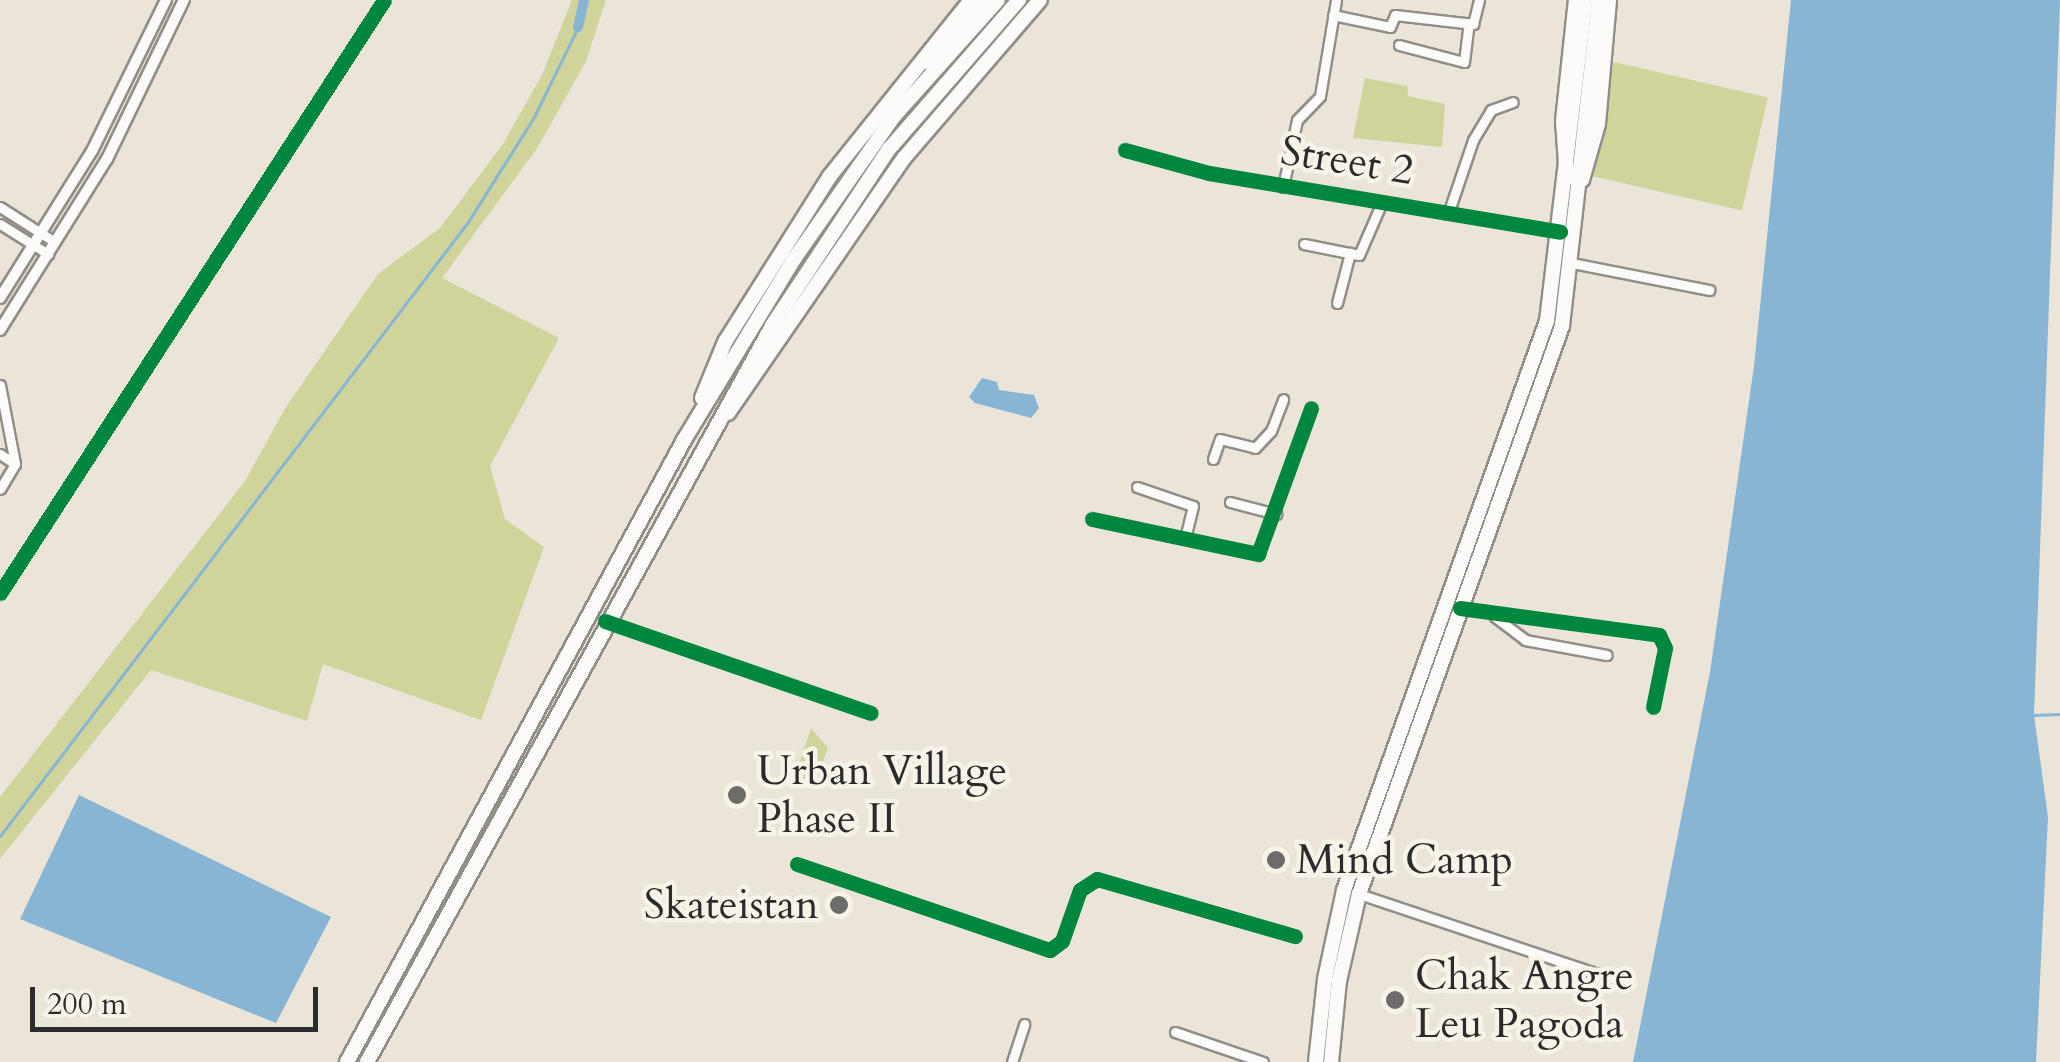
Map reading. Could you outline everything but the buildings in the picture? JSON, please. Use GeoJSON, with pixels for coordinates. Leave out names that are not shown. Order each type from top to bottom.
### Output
{"type":"FeatureCollection","features":[{"type":"Feature","properties":{"kind":"main road"},"geometry":{"type":"LineString","coordinates":[[347,1062],[684,440],[746,308],[830,176],[971,0]]}},
{"type":"Feature","properties":{"kind":"main road"},"geometry":{"type":"LineString","coordinates":[[902,82],[985,0]]}},
{"type":"Feature","properties":{"kind":"main road"},"geometry":{"type":"LineString","coordinates":[[367,1062],[699,448],[773,324],[844,186],[914,93],[998,0]]}},
{"type":"Feature","properties":{"kind":"main road"},"geometry":{"type":"LineString","coordinates":[[773,324],[927,103],[1020,0]]}},
{"type":"Feature","properties":{"kind":"main road"},"geometry":{"type":"LineString","coordinates":[[684,440],[904,158],[1040,0]]}},
{"type":"Feature","properties":{"kind":"main road"},"geometry":{"type":"LineString","coordinates":[[1574,179],[1564,121],[1576,0]]}},
{"type":"Feature","properties":{"kind":"main road"},"geometry":{"type":"LineString","coordinates":[[1425,684],[1460,608],[1562,326],[1572,262],[1586,0]]}},
{"type":"Feature","properties":{"kind":"main road"},"geometry":{"type":"LineString","coordinates":[[1580,115],[1599,0]]}},
{"type":"Feature","properties":{"kind":"main road"},"geometry":{"type":"LineString","coordinates":[[1316,1062],[1333,934],[1425,684],[1547,322],[1560,232],[1574,179],[1598,124],[1610,0]]}},
{"type":"Feature","properties":{"kind":"main road"},"geometry":{"type":"LineString","coordinates":[[746,308],[773,324]]}},
{"type":"Feature","properties":{"kind":"main road"},"geometry":{"type":"LineString","coordinates":[[1331,1062],[1339,980],[1370,838]]}},
{"type":"Feature","properties":{"kind":"street"},"geometry":{"type":"LineString","coordinates":[[0,298],[151,36],[166,0]]}},
{"type":"Feature","properties":{"kind":"street"},"geometry":{"type":"LineString","coordinates":[[0,330],[107,159],[184,0]]}},
{"type":"Feature","properties":{"kind":"street"},"geometry":{"type":"LineString","coordinates":[[0,593],[384,0]]}},
{"type":"Feature","properties":{"kind":"street"},"geometry":{"type":"LineString","coordinates":[[1283,187],[1297,120],[1320,96],[1336,0]]}},
{"type":"Feature","properties":{"kind":"street"},"geometry":{"type":"LineString","coordinates":[[1399,45],[1464,62],[1470,23],[1479,0]]}},
{"type":"Feature","properties":{"kind":"street"},"geometry":{"type":"LineString","coordinates":[[1334,15],[1392,27],[1396,16],[1470,23]]}},
{"type":"Feature","properties":{"kind":"street"},"geometry":{"type":"LineString","coordinates":[[151,36],[165,43]]}},
{"type":"Feature","properties":{"kind":"street"},"geometry":{"type":"LineString","coordinates":[[1448,214],[1474,140],[1492,110],[1514,102]]}},
{"type":"Feature","properties":{"kind":"street","name":"Street 2"},"geometry":{"type":"LineString","coordinates":[[1125,150],[1283,187],[1560,232]]}},
{"type":"Feature","properties":{"kind":"street"},"geometry":{"type":"LineString","coordinates":[[1304,244],[1360,254],[1382,202]]}},
{"type":"Feature","properties":{"kind":"street"},"geometry":{"type":"LineString","coordinates":[[0,207],[56,242]]}},
{"type":"Feature","properties":{"kind":"street"},"geometry":{"type":"LineString","coordinates":[[0,224],[48,254]]}},
{"type":"Feature","properties":{"kind":"street"},"geometry":{"type":"LineString","coordinates":[[1336,302],[1350,253]]}},
{"type":"Feature","properties":{"kind":"street"},"geometry":{"type":"LineString","coordinates":[[1572,262],[1709,290]]}},
{"type":"Feature","properties":{"kind":"street"},"geometry":{"type":"LineString","coordinates":[[0,386],[15,464]]}},
{"type":"Feature","properties":{"kind":"street"},"geometry":{"type":"LineString","coordinates":[[1213,459],[1220,439],[1255,448],[1271,431],[1283,399]]}},
{"type":"Feature","properties":{"kind":"street"},"geometry":{"type":"LineString","coordinates":[[1092,519],[1258,554],[1276,514],[1311,408]]}},
{"type":"Feature","properties":{"kind":"street"},"geometry":{"type":"LineString","coordinates":[[0,454],[15,464]]}},
{"type":"Feature","properties":{"kind":"street"},"geometry":{"type":"LineString","coordinates":[[0,489],[4,472],[15,464]]}},
{"type":"Feature","properties":{"kind":"street"},"geometry":{"type":"LineString","coordinates":[[1136,487],[1193,506],[1185,537]]}},
{"type":"Feature","properties":{"kind":"street"},"geometry":{"type":"LineString","coordinates":[[1230,502],[1276,514]]}},
{"type":"Feature","properties":{"kind":"street"},"geometry":{"type":"LineString","coordinates":[[1460,608],[1495,617],[1659,635],[1665,648],[1653,708]]}},
{"type":"Feature","properties":{"kind":"street"},"geometry":{"type":"LineString","coordinates":[[1495,617],[1525,640],[1608,655]]}},
{"type":"Feature","properties":{"kind":"street"},"geometry":{"type":"LineString","coordinates":[[606,621],[870,713]]}},
{"type":"Feature","properties":{"kind":"street"},"geometry":{"type":"LineString","coordinates":[[797,864],[1050,950],[1062,941],[1080,890],[1098,879],[1295,936]]}},
{"type":"Feature","properties":{"kind":"street"},"geometry":{"type":"LineString","coordinates":[[1359,894],[1610,978]]}},
{"type":"Feature","properties":{"kind":"street"},"geometry":{"type":"LineString","coordinates":[[1012,1062],[1024,1024]]}},
{"type":"Feature","properties":{"kind":"street"},"geometry":{"type":"LineString","coordinates":[[1175,1032],[1263,1062]]}},
{"type":"Feature","properties":{"kind":"green space"},"geometry":{"type":"Polygon","coordinates":[[[572,0],[606,0],[586,61],[538,147],[442,278],[559,338],[490,466],[505,519],[544,547],[481,720],[323,664],[307,721],[151,670],[0,859],[0,797],[245,481],[286,407],[378,274],[440,228],[503,144],[542,75],[572,0]]]}},
{"type":"Feature","properties":{"kind":"green space"},"geometry":{"type":"Polygon","coordinates":[[[1614,62],[1768,98],[1742,211],[1588,175],[1614,62]]]}},
{"type":"Feature","properties":{"kind":"green space"},"geometry":{"type":"Polygon","coordinates":[[[1365,78],[1407,86],[1408,96],[1445,104],[1442,147],[1353,138],[1365,78]]]}},
{"type":"Feature","properties":{"kind":"green space"},"geometry":{"type":"Polygon","coordinates":[[[811,728],[828,748],[815,783],[794,779],[811,728]]]}},
{"type":"Feature","properties":{"kind":"water"},"geometry":{"type":"Polygon","coordinates":[[[1791,0],[2060,0],[2034,715],[2048,817],[2036,1062],[1633,1062],[1710,672],[1754,366],[1791,0]]]}},
{"type":"Feature","properties":{"kind":"water"},"geometry":{"type":"Polygon","coordinates":[[[982,378],[997,382],[999,390],[1034,395],[1039,408],[1031,418],[975,403],[969,397],[982,378]]]}},
{"type":"Feature","properties":{"kind":"water"},"geometry":{"type":"Polygon","coordinates":[[[79,795],[331,917],[276,1023],[20,919],[79,795]]]}},
{"type":"Feature","properties":{"kind":"waterway"},"geometry":{"type":"LineString","coordinates":[[578,27],[584,0]]}},
{"type":"Feature","properties":{"kind":"waterway"},"geometry":{"type":"LineString","coordinates":[[0,836],[468,222],[534,117],[578,27]]}},
{"type":"Feature","properties":{"kind":"waterway"},"geometry":{"type":"LineString","coordinates":[[2034,715],[2060,714]]}},
{"type":"Feature","properties":{"kind":"cycle path"},"geometry":{"type":"LineString","coordinates":[[0,593],[384,0]]}},
{"type":"Feature","properties":{"kind":"cycle path"},"geometry":{"type":"LineString","coordinates":[[1125,150],[1209,173],[1560,232]]}},
{"type":"Feature","properties":{"kind":"cycle path"},"geometry":{"type":"LineString","coordinates":[[1092,519],[1258,554],[1311,408]]}},
{"type":"Feature","properties":{"kind":"cycle path"},"geometry":{"type":"LineString","coordinates":[[1460,608],[1659,635],[1665,648],[1653,707]]}},
{"type":"Feature","properties":{"kind":"cycle path"},"geometry":{"type":"LineString","coordinates":[[605,621],[870,713]]}},
{"type":"Feature","properties":{"kind":"cycle path"},"geometry":{"type":"LineString","coordinates":[[797,864],[1050,950],[1062,941],[1080,890],[1097,879],[1295,936]]}},
{"type":"Feature","properties":{"kind":"place","name":"Urban Village Phase II"},"geometry":{"type":"Point","coordinates":[737,795]}},
{"type":"Feature","properties":{"kind":"place","name":"Mind Camp"},"geometry":{"type":"Point","coordinates":[1276,860]}},
{"type":"Feature","properties":{"kind":"place","name":"Skateistan"},"geometry":{"type":"Point","coordinates":[839,905]}},
{"type":"Feature","properties":{"kind":"place","name":"Chak Angre Leu Pagoda"},"geometry":{"type":"Point","coordinates":[1395,1000]}}]}
